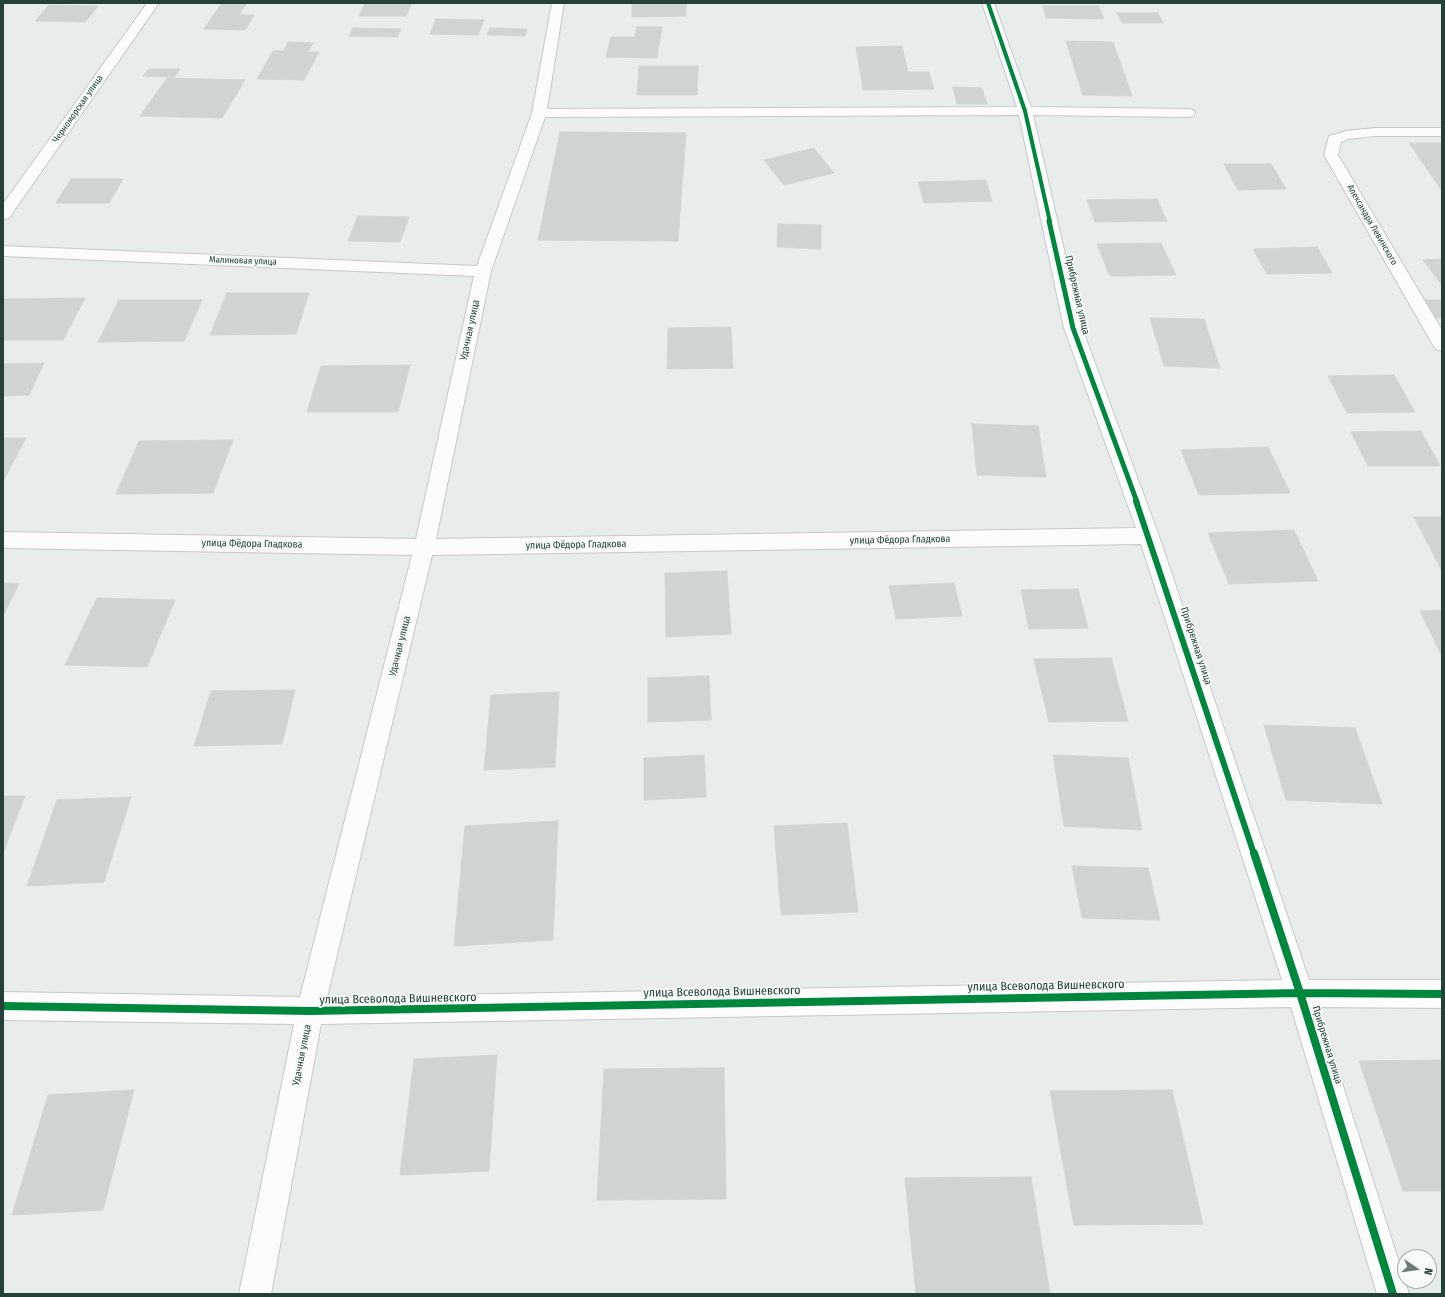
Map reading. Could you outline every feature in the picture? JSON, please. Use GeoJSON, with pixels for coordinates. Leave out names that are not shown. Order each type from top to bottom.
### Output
{"type":"FeatureCollection","features":[{"type":"Feature","properties":{"kind":"street","name":"Черноморская улица"},"geometry":{"type":"LineString","coordinates":[[3,215],[153,3]]}},
{"type":"Feature","properties":{"kind":"street","name":"Удачная улица"},"geometry":{"type":"LineString","coordinates":[[255,1294],[310,1011],[424,547],[483,271],[539,113],[558,3]]}},
{"type":"Feature","properties":{"kind":"street","name":"Прибрежная улица"},"geometry":{"type":"LineString","coordinates":[[988,3],[1026,111],[1073,328],[1149,536],[1300,993],[1393,1294]]}},
{"type":"Feature","properties":{"kind":"street"},"geometry":{"type":"LineString","coordinates":[[539,113],[1026,111],[1188,113]]}},
{"type":"Feature","properties":{"kind":"street","name":"Александра Левинского"},"geometry":{"type":"LineString","coordinates":[[1442,132],[1375,132],[1346,135],[1334,139],[1331,155],[1442,344]]}},
{"type":"Feature","properties":{"kind":"street","name":"Малиновая улица"},"geometry":{"type":"LineString","coordinates":[[3,251],[483,271]]}},
{"type":"Feature","properties":{"kind":"street","name":"улица Фёдора Гладкова"},"geometry":{"type":"LineString","coordinates":[[3,540],[424,547],[1149,536]]}},
{"type":"Feature","properties":{"kind":"street","name":"улица Всеволода Вишневского"},"geometry":{"type":"LineString","coordinates":[[3,1006],[310,1011],[1300,993],[1442,994]]}},
{"type":"Feature","properties":{"kind":"building"},"geometry":{"type":"Polygon","coordinates":[[[222,3],[247,3],[239,15],[254,15],[245,30],[204,29],[222,3]]]}},
{"type":"Feature","properties":{"kind":"building"},"geometry":{"type":"Polygon","coordinates":[[[365,3],[412,3],[406,16],[359,16],[365,3]]]}},
{"type":"Feature","properties":{"kind":"building"},"geometry":{"type":"Polygon","coordinates":[[[632,3],[686,3],[686,16],[632,17],[632,3]]]}},
{"type":"Feature","properties":{"kind":"building"},"geometry":{"type":"Polygon","coordinates":[[[49,5],[98,6],[85,22],[35,21],[49,5]]]}},
{"type":"Feature","properties":{"kind":"building"},"geometry":{"type":"Polygon","coordinates":[[[1043,6],[1099,6],[1104,19],[1046,18],[1043,6]]]}},
{"type":"Feature","properties":{"kind":"building"},"geometry":{"type":"Polygon","coordinates":[[[1117,13],[1158,13],[1163,23],[1122,23],[1117,13]]]}},
{"type":"Feature","properties":{"kind":"building"},"geometry":{"type":"Polygon","coordinates":[[[436,19],[484,20],[478,35],[430,34],[436,19]]]}},
{"type":"Feature","properties":{"kind":"building"},"geometry":{"type":"Polygon","coordinates":[[[637,27],[662,27],[657,58],[606,57],[611,37],[635,37],[637,27]]]}},
{"type":"Feature","properties":{"kind":"building"},"geometry":{"type":"Polygon","coordinates":[[[353,28],[401,29],[397,37],[349,36],[353,28]]]}},
{"type":"Feature","properties":{"kind":"building"},"geometry":{"type":"Polygon","coordinates":[[[490,28],[527,29],[525,36],[487,35],[490,28]]]}},
{"type":"Feature","properties":{"kind":"building"},"geometry":{"type":"Polygon","coordinates":[[[1066,41],[1113,42],[1132,96],[1083,95],[1066,41]]]}},
{"type":"Feature","properties":{"kind":"building"},"geometry":{"type":"Polygon","coordinates":[[[288,42],[313,43],[308,52],[319,52],[304,80],[257,79],[273,51],[283,51],[288,42]]]}},
{"type":"Feature","properties":{"kind":"building"},"geometry":{"type":"Polygon","coordinates":[[[902,46],[908,72],[929,72],[934,89],[863,90],[856,47],[902,46]]]}},
{"type":"Feature","properties":{"kind":"building"},"geometry":{"type":"Polygon","coordinates":[[[639,66],[698,66],[697,95],[637,95],[639,66]]]}},
{"type":"Feature","properties":{"kind":"building"},"geometry":{"type":"Polygon","coordinates":[[[149,69],[180,69],[175,77],[143,76],[149,69]]]}},
{"type":"Feature","properties":{"kind":"building"},"geometry":{"type":"Polygon","coordinates":[[[167,78],[245,80],[222,118],[140,116],[167,78]]]}},
{"type":"Feature","properties":{"kind":"building"},"geometry":{"type":"Polygon","coordinates":[[[953,87],[982,88],[987,104],[957,104],[953,87]]]}},
{"type":"Feature","properties":{"kind":"building"},"geometry":{"type":"Polygon","coordinates":[[[560,132],[686,133],[678,241],[538,240],[560,132]]]}},
{"type":"Feature","properties":{"kind":"building"},"geometry":{"type":"Polygon","coordinates":[[[1409,143],[1442,143],[1442,191],[1409,143]]]}},
{"type":"Feature","properties":{"kind":"building"},"geometry":{"type":"Polygon","coordinates":[[[814,148],[834,173],[784,185],[764,160],[814,148]]]}},
{"type":"Feature","properties":{"kind":"building"},"geometry":{"type":"Polygon","coordinates":[[[1224,164],[1271,164],[1286,189],[1238,190],[1224,164]]]}},
{"type":"Feature","properties":{"kind":"building"},"geometry":{"type":"Polygon","coordinates":[[[71,179],[123,179],[109,203],[56,203],[71,179]]]}},
{"type":"Feature","properties":{"kind":"building"},"geometry":{"type":"Polygon","coordinates":[[[986,180],[992,201],[924,203],[918,182],[986,180]]]}},
{"type":"Feature","properties":{"kind":"building"},"geometry":{"type":"Polygon","coordinates":[[[1157,199],[1167,221],[1095,222],[1087,200],[1157,199]]]}},
{"type":"Feature","properties":{"kind":"building"},"geometry":{"type":"Polygon","coordinates":[[[358,216],[409,217],[400,242],[348,241],[358,216]]]}},
{"type":"Feature","properties":{"kind":"building"},"geometry":{"type":"Polygon","coordinates":[[[778,224],[821,225],[821,249],[777,247],[778,224]]]}},
{"type":"Feature","properties":{"kind":"building"},"geometry":{"type":"Polygon","coordinates":[[[1161,243],[1176,275],[1110,276],[1097,244],[1161,243]]]}},
{"type":"Feature","properties":{"kind":"building"},"geometry":{"type":"Polygon","coordinates":[[[1317,247],[1332,273],[1267,274],[1253,249],[1317,247]]]}},
{"type":"Feature","properties":{"kind":"building"},"geometry":{"type":"Polygon","coordinates":[[[1442,259],[1442,285],[1423,260],[1442,259]]]}},
{"type":"Feature","properties":{"kind":"building"},"geometry":{"type":"Polygon","coordinates":[[[227,293],[309,293],[296,334],[210,335],[227,293]]]}},
{"type":"Feature","properties":{"kind":"building"},"geometry":{"type":"Polygon","coordinates":[[[85,298],[63,340],[3,340],[3,299],[85,298]]]}},
{"type":"Feature","properties":{"kind":"building"},"geometry":{"type":"Polygon","coordinates":[[[119,300],[202,300],[184,341],[98,342],[119,300]]]}},
{"type":"Feature","properties":{"kind":"building"},"geometry":{"type":"Polygon","coordinates":[[[1425,300],[1442,300],[1442,318],[1435,318],[1425,300]]]}},
{"type":"Feature","properties":{"kind":"building"},"geometry":{"type":"Polygon","coordinates":[[[1150,318],[1204,319],[1220,368],[1164,366],[1150,318]]]}},
{"type":"Feature","properties":{"kind":"building"},"geometry":{"type":"Polygon","coordinates":[[[731,327],[733,368],[667,369],[668,328],[731,327]]]}},
{"type":"Feature","properties":{"kind":"building"},"geometry":{"type":"Polygon","coordinates":[[[44,363],[29,395],[3,396],[3,364],[44,363]]]}},
{"type":"Feature","properties":{"kind":"building"},"geometry":{"type":"Polygon","coordinates":[[[410,365],[398,412],[307,412],[321,366],[410,365]]]}},
{"type":"Feature","properties":{"kind":"building"},"geometry":{"type":"Polygon","coordinates":[[[1394,375],[1415,412],[1347,413],[1328,376],[1394,375]]]}},
{"type":"Feature","properties":{"kind":"building"},"geometry":{"type":"Polygon","coordinates":[[[972,424],[1038,426],[1046,477],[977,475],[972,424]]]}},
{"type":"Feature","properties":{"kind":"building"},"geometry":{"type":"Polygon","coordinates":[[[1421,431],[1440,466],[1368,466],[1351,432],[1421,431]]]}},
{"type":"Feature","properties":{"kind":"building"},"geometry":{"type":"Polygon","coordinates":[[[3,438],[26,438],[3,481],[3,438]]]}},
{"type":"Feature","properties":{"kind":"building"},"geometry":{"type":"Polygon","coordinates":[[[233,440],[213,493],[116,494],[139,441],[233,440]]]}},
{"type":"Feature","properties":{"kind":"building"},"geometry":{"type":"Polygon","coordinates":[[[1268,447],[1290,493],[1199,495],[1181,450],[1268,447]]]}},
{"type":"Feature","properties":{"kind":"building"},"geometry":{"type":"Polygon","coordinates":[[[1414,517],[1442,517],[1442,571],[1414,517]]]}},
{"type":"Feature","properties":{"kind":"building"},"geometry":{"type":"Polygon","coordinates":[[[1294,530],[1318,581],[1229,584],[1208,533],[1294,530]]]}},
{"type":"Feature","properties":{"kind":"building"},"geometry":{"type":"Polygon","coordinates":[[[727,571],[731,634],[666,637],[665,573],[727,571]]]}},
{"type":"Feature","properties":{"kind":"building"},"geometry":{"type":"Polygon","coordinates":[[[3,583],[19,584],[3,616],[3,583]]]}},
{"type":"Feature","properties":{"kind":"building"},"geometry":{"type":"Polygon","coordinates":[[[954,583],[962,616],[896,619],[889,586],[954,583]]]}},
{"type":"Feature","properties":{"kind":"building"},"geometry":{"type":"Polygon","coordinates":[[[1078,589],[1088,628],[1029,629],[1021,590],[1078,589]]]}},
{"type":"Feature","properties":{"kind":"building"},"geometry":{"type":"Polygon","coordinates":[[[97,598],[175,600],[147,667],[65,665],[97,598]]]}},
{"type":"Feature","properties":{"kind":"building"},"geometry":{"type":"Polygon","coordinates":[[[1442,610],[1442,656],[1420,611],[1442,610]]]}},
{"type":"Feature","properties":{"kind":"building"},"geometry":{"type":"Polygon","coordinates":[[[1111,658],[1128,721],[1049,722],[1034,659],[1111,658]]]}},
{"type":"Feature","properties":{"kind":"building"},"geometry":{"type":"Polygon","coordinates":[[[709,676],[711,720],[648,722],[648,678],[709,676]]]}},
{"type":"Feature","properties":{"kind":"building"},"geometry":{"type":"Polygon","coordinates":[[[295,690],[282,744],[194,746],[211,691],[295,690]]]}},
{"type":"Feature","properties":{"kind":"building"},"geometry":{"type":"Polygon","coordinates":[[[559,692],[555,767],[484,770],[491,695],[559,692]]]}},
{"type":"Feature","properties":{"kind":"building"},"geometry":{"type":"Polygon","coordinates":[[[1264,725],[1355,728],[1382,804],[1286,800],[1264,725]]]}},
{"type":"Feature","properties":{"kind":"building"},"geometry":{"type":"Polygon","coordinates":[[[704,755],[706,797],[644,800],[644,758],[704,755]]]}},
{"type":"Feature","properties":{"kind":"building"},"geometry":{"type":"Polygon","coordinates":[[[1053,755],[1128,758],[1142,830],[1064,826],[1053,755]]]}},
{"type":"Feature","properties":{"kind":"building"},"geometry":{"type":"Polygon","coordinates":[[[3,796],[25,796],[3,853],[3,796]]]}},
{"type":"Feature","properties":{"kind":"building"},"geometry":{"type":"Polygon","coordinates":[[[131,797],[104,882],[27,886],[57,800],[131,797]]]}},
{"type":"Feature","properties":{"kind":"building"},"geometry":{"type":"Polygon","coordinates":[[[558,821],[553,940],[454,946],[465,826],[558,821]]]}},
{"type":"Feature","properties":{"kind":"building"},"geometry":{"type":"Polygon","coordinates":[[[847,823],[858,912],[781,915],[774,826],[847,823]]]}},
{"type":"Feature","properties":{"kind":"building"},"geometry":{"type":"Polygon","coordinates":[[[1072,866],[1148,868],[1160,920],[1082,918],[1072,866]]]}},
{"type":"Feature","properties":{"kind":"building"},"geometry":{"type":"Polygon","coordinates":[[[497,1055],[489,1171],[400,1175],[414,1059],[497,1055]]]}},
{"type":"Feature","properties":{"kind":"building"},"geometry":{"type":"Polygon","coordinates":[[[1442,1060],[1442,1191],[1403,1191],[1359,1061],[1442,1060]]]}},
{"type":"Feature","properties":{"kind":"building"},"geometry":{"type":"Polygon","coordinates":[[[724,1068],[726,1199],[597,1200],[604,1069],[724,1068]]]}},
{"type":"Feature","properties":{"kind":"building"},"geometry":{"type":"Polygon","coordinates":[[[134,1090],[103,1210],[12,1215],[48,1095],[134,1090]]]}},
{"type":"Feature","properties":{"kind":"building"},"geometry":{"type":"Polygon","coordinates":[[[1172,1090],[1203,1224],[1074,1225],[1050,1091],[1172,1090]]]}},
{"type":"Feature","properties":{"kind":"building"},"geometry":{"type":"Polygon","coordinates":[[[1031,1177],[1050,1294],[916,1294],[905,1178],[1031,1177]]]}},
{"type":"Feature","properties":{"kind":"cycle path"},"geometry":{"type":"LineString","coordinates":[[988,3],[1025,111],[1073,328],[1149,536],[1300,993],[1393,1294]]}},
{"type":"Feature","properties":{"kind":"cycle path"},"geometry":{"type":"LineString","coordinates":[[3,1006],[310,1011],[1300,993],[1442,994]]}}]}
